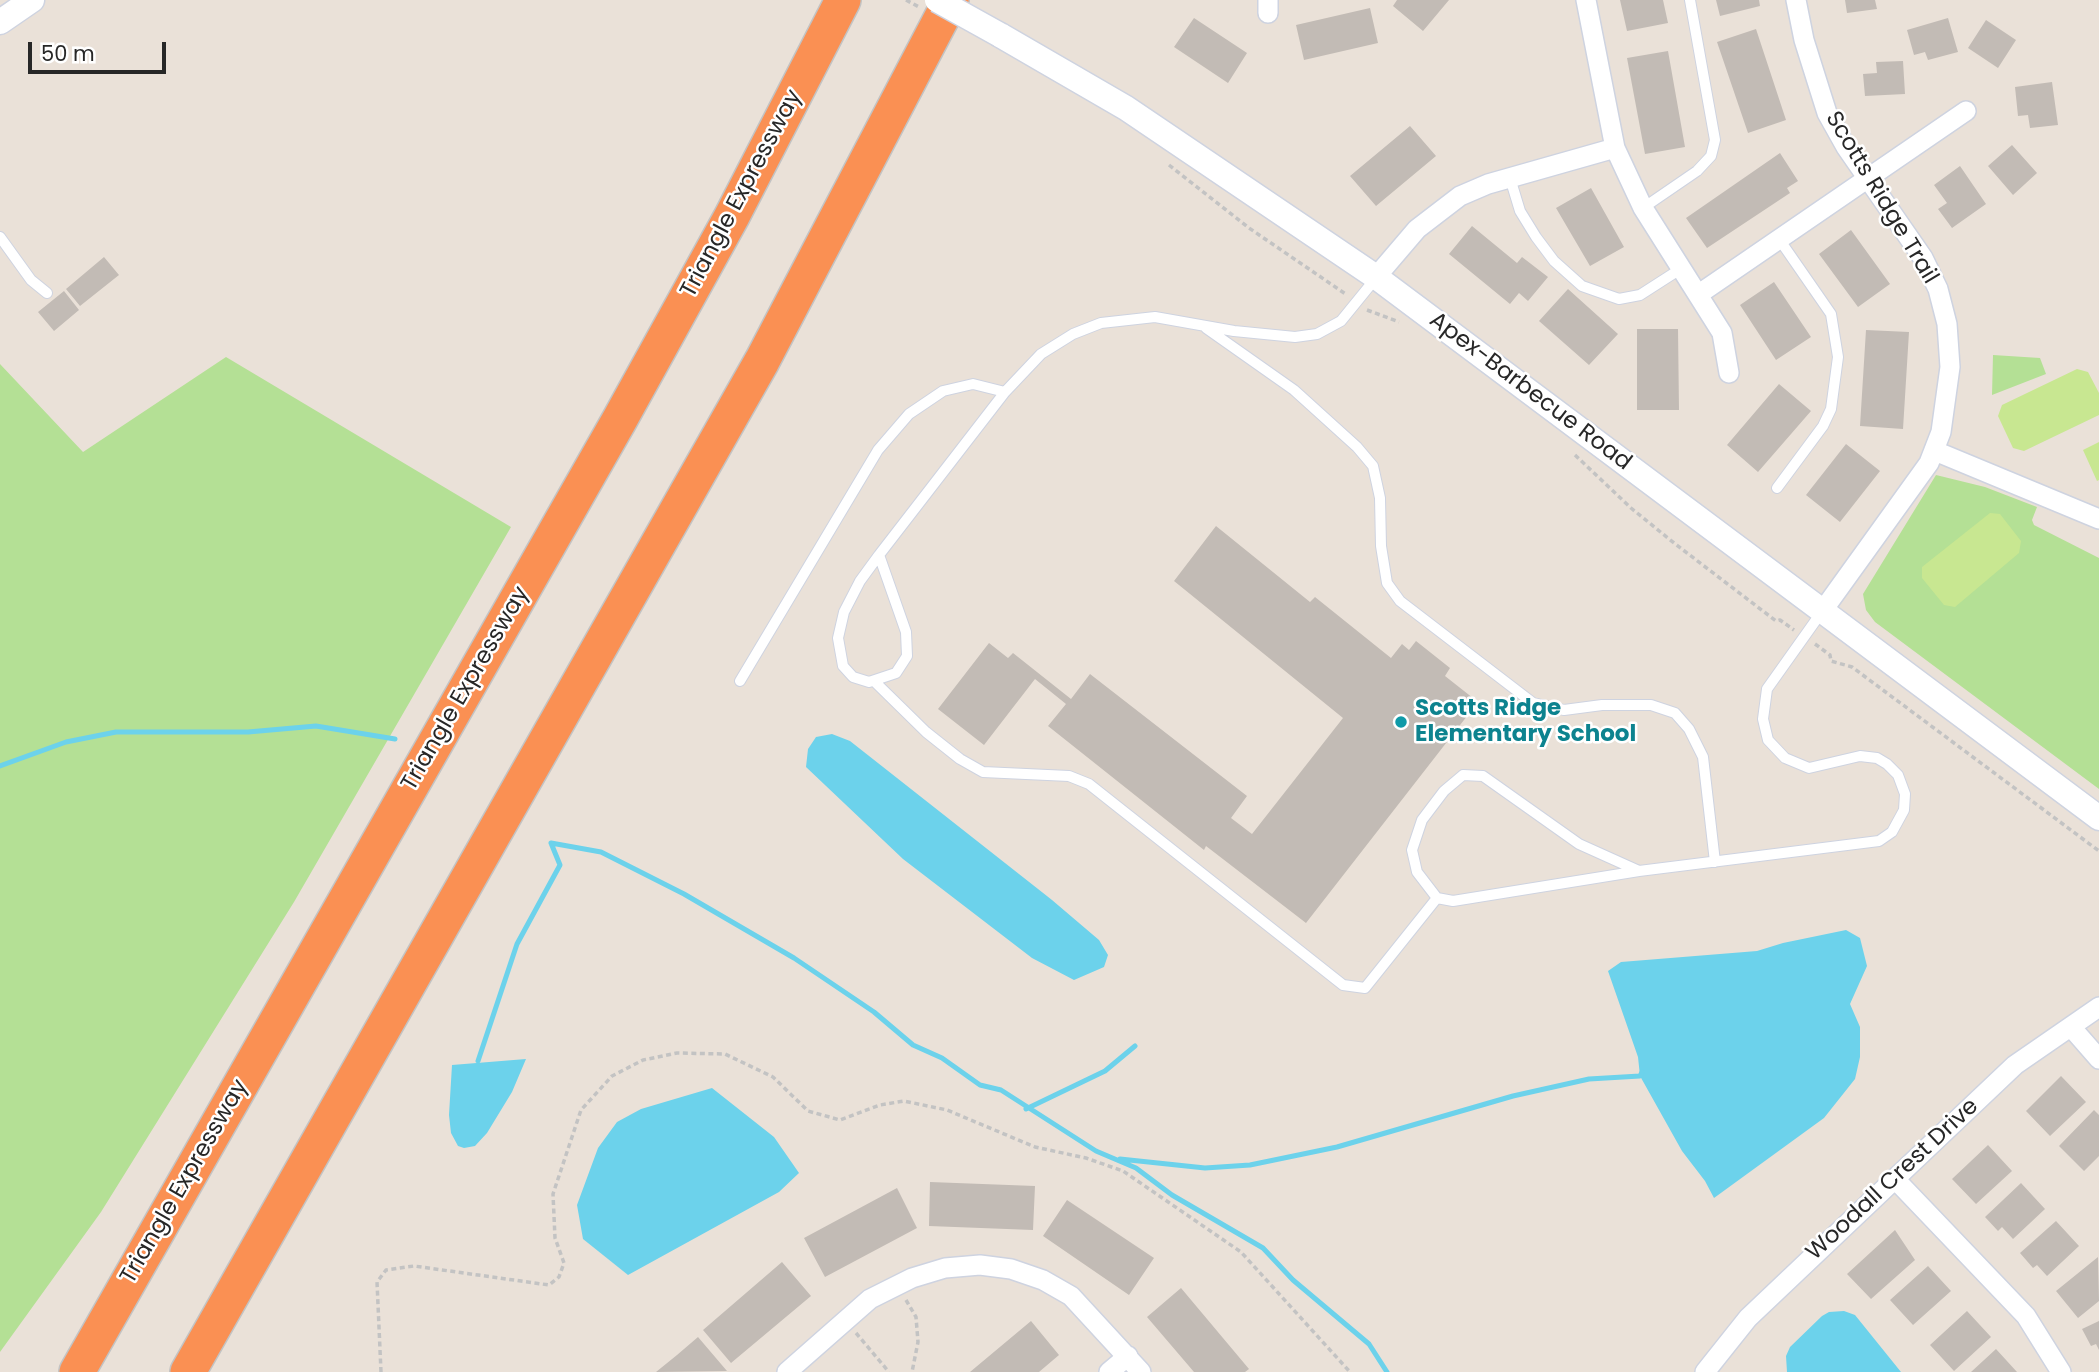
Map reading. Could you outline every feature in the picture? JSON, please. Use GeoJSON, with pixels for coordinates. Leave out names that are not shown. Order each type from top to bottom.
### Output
{"type":"FeatureCollection","features":[{"type":"Feature","properties":{"kind":"highway","name":"Triangle Expressway"},"geometry":{"type":"LineString","coordinates":[[77,1372],[620,419],[732,216],[844,0]]}},
{"type":"Feature","properties":{"kind":"highway"},"geometry":{"type":"LineString","coordinates":[[188,1372],[762,361],[951,0]]}},
{"type":"Feature","properties":{"kind":"street"},"geometry":{"type":"LineString","coordinates":[[0,22],[32,0]]}},
{"type":"Feature","properties":{"kind":"street","name":"Apex-Barbecue Road"},"geometry":{"type":"LineString","coordinates":[[937,0],[1126,108],[1376,277],[1821,613],[2099,818]]}},
{"type":"Feature","properties":{"kind":"street"},"geometry":{"type":"LineString","coordinates":[[1586,0],[1615,148],[1643,208],[1722,333],[1729,373]]}},
{"type":"Feature","properties":{"kind":"street","name":"Scotts Ridge Trail"},"geometry":{"type":"LineString","coordinates":[[1796,0],[1804,40],[1827,113],[1923,258],[1938,289],[1947,324],[1949,392],[1935,451],[1917,484],[1821,613]]}},
{"type":"Feature","properties":{"kind":"street"},"geometry":{"type":"LineString","coordinates":[[1699,294],[1966,111]]}},
{"type":"Feature","properties":{"kind":"street"},"geometry":{"type":"LineString","coordinates":[[1376,277],[1417,229],[1436,211],[1460,196],[1510,178],[1615,148]]}},
{"type":"Feature","properties":{"kind":"street"},"geometry":{"type":"LineString","coordinates":[[1935,451],[2099,519]]}},
{"type":"Feature","properties":{"kind":"street","name":"Woodall Crest Drive"},"geometry":{"type":"LineString","coordinates":[[1705,1372],[1738,1329],[2015,1065],[2099,1007]]}},
{"type":"Feature","properties":{"kind":"street"},"geometry":{"type":"LineString","coordinates":[[2071,1027],[2099,1059]]}},
{"type":"Feature","properties":{"kind":"street"},"geometry":{"type":"LineString","coordinates":[[1895,1178],[2026,1316],[2061,1372]]}},
{"type":"Feature","properties":{"kind":"street"},"geometry":{"type":"LineString","coordinates":[[787,1372],[870,1299],[945,1268],[980,1265],[1011,1269],[1043,1280],[1071,1296],[1141,1372]]}},
{"type":"Feature","properties":{"kind":"street"},"geometry":{"type":"LineString","coordinates":[[1110,1372],[1128,1356]]}},
{"type":"Feature","properties":{"kind":"lane"},"geometry":{"type":"LineString","coordinates":[[1643,208],[1698,171],[1711,156],[1716,140],[1690,0]]}},
{"type":"Feature","properties":{"kind":"lane"},"geometry":{"type":"LineString","coordinates":[[1510,178],[1520,211],[1536,237],[1554,261],[1582,286],[1619,299],[1640,295],[1682,268]]}},
{"type":"Feature","properties":{"kind":"lane"},"geometry":{"type":"LineString","coordinates":[[0,237],[31,280],[47,293]]}},
{"type":"Feature","properties":{"kind":"lane"},"geometry":{"type":"LineString","coordinates":[[1777,488],[1824,426],[1831,409],[1838,357],[1831,314],[1779,239]]}},
{"type":"Feature","properties":{"kind":"lane"},"geometry":{"type":"LineString","coordinates":[[879,555],[906,632],[907,656],[896,673],[874,681],[853,677],[843,666],[838,638],[844,612],[860,581],[879,555],[1005,392],[1041,354],[1073,334],[1101,323],[1155,317],[1202,326],[1295,337],[1317,334],[1341,321],[1376,277]]}},
{"type":"Feature","properties":{"kind":"lane"},"geometry":{"type":"LineString","coordinates":[[1202,326],[1294,390],[1357,447],[1373,466],[1380,498],[1381,546],[1387,583],[1400,601],[1533,703],[1564,710],[1602,705],[1651,705],[1675,713],[1689,729],[1703,757],[1715,862]]}},
{"type":"Feature","properties":{"kind":"lane"},"geometry":{"type":"LineString","coordinates":[[740,681],[878,450],[909,414],[943,391],[973,384],[1005,392]]}},
{"type":"Feature","properties":{"kind":"lane"},"geometry":{"type":"LineString","coordinates":[[1639,871],[1579,844],[1483,776],[1463,775],[1444,791],[1422,820],[1412,850],[1417,873],[1437,898],[1452,901],[1639,871],[1879,841],[1899,822],[1905,794],[1898,775],[1887,764],[1877,758],[1860,756],[1810,768],[1785,758],[1768,740],[1763,719],[1767,690],[1821,613]]}},
{"type":"Feature","properties":{"kind":"lane"},"geometry":{"type":"LineString","coordinates":[[874,681],[918,725],[960,760],[983,772],[1069,776],[1088,784],[1343,985],[1365,988],[1437,898]]}},
{"type":"Feature","properties":{"kind":"path"},"geometry":{"type":"LineString","coordinates":[[1165,162],[1248,228],[1335,286]]}},
{"type":"Feature","properties":{"kind":"path"},"geometry":{"type":"LineString","coordinates":[[1370,312],[1406,325]]}},
{"type":"Feature","properties":{"kind":"path"},"geometry":{"type":"LineString","coordinates":[[1574,453],[1631,508],[1674,543],[1776,621],[1780,620]]}},
{"type":"Feature","properties":{"kind":"path"},"geometry":{"type":"LineString","coordinates":[[1830,655],[1831,661],[1852,667],[2099,851]]}},
{"type":"Feature","properties":{"kind":"path"},"geometry":{"type":"LineString","coordinates":[[381,1372],[377,1282],[386,1270],[414,1265],[549,1285],[559,1277],[564,1263],[555,1238],[553,1194],[580,1110],[612,1076],[643,1060],[677,1053],[725,1054],[773,1077],[808,1111],[841,1120],[880,1105],[904,1101],[947,1110],[1035,1147],[1086,1158],[1123,1171],[1241,1252],[1350,1372]]}},
{"type":"Feature","properties":{"kind":"path"},"geometry":{"type":"LineString","coordinates":[[896,1286],[915,1317],[918,1342],[912,1372]]}},
{"type":"Feature","properties":{"kind":"path"},"geometry":{"type":"LineString","coordinates":[[846,1321],[889,1372]]}},
{"type":"Feature","properties":{"kind":"green space"},"geometry":{"type":"Polygon","coordinates":[[[1993,355],[2040,358],[2046,374],[1992,395],[1993,355]]]}},
{"type":"Feature","properties":{"kind":"green space"},"geometry":{"type":"Polygon","coordinates":[[[226,357],[511,527],[294,902],[101,1212],[0,1352],[0,364],[83,452],[226,357]]]}},
{"type":"Feature","properties":{"kind":"green space"},"geometry":{"type":"Polygon","coordinates":[[[2077,369],[2088,372],[2099,393],[2099,415],[2024,451],[2013,448],[1998,416],[2002,405],[2077,369]]]}},
{"type":"Feature","properties":{"kind":"green space"},"geometry":{"type":"Polygon","coordinates":[[[2099,442],[2099,480],[2097,481],[2083,450],[2099,442]]]}},
{"type":"Feature","properties":{"kind":"green space"},"geometry":{"type":"Polygon","coordinates":[[[1936,475],[1985,487],[2037,507],[2032,520],[2034,525],[2099,558],[2099,789],[1875,622],[1866,610],[1863,594],[1936,475]]]}},
{"type":"Feature","properties":{"kind":"green space"},"geometry":{"type":"Polygon","coordinates":[[[1990,513],[2000,514],[2021,541],[2019,553],[1955,607],[1944,605],[1922,578],[1922,567],[1990,513]]]}},
{"type":"Feature","properties":{"kind":"water"},"geometry":{"type":"Polygon","coordinates":[[[832,734],[850,741],[1099,940],[1108,955],[1104,967],[1074,980],[1032,958],[903,859],[806,767],[808,749],[816,737],[832,734]]]}},
{"type":"Feature","properties":{"kind":"water"},"geometry":{"type":"Polygon","coordinates":[[[1846,930],[1860,938],[1867,966],[1850,1004],[1860,1027],[1860,1057],[1855,1079],[1824,1118],[1714,1198],[1705,1181],[1682,1151],[1640,1076],[1638,1057],[1608,971],[1621,962],[1757,951],[1846,930]]]}},
{"type":"Feature","properties":{"kind":"water"},"geometry":{"type":"Polygon","coordinates":[[[526,1059],[512,1092],[487,1133],[475,1146],[458,1146],[451,1133],[449,1115],[452,1065],[526,1059]]]}},
{"type":"Feature","properties":{"kind":"water"},"geometry":{"type":"Polygon","coordinates":[[[712,1088],[774,1137],[799,1173],[779,1192],[628,1275],[583,1239],[577,1205],[598,1148],[617,1122],[641,1109],[712,1088]]]}},
{"type":"Feature","properties":{"kind":"water"},"geometry":{"type":"Polygon","coordinates":[[[1844,1311],[1855,1315],[1901,1372],[1787,1372],[1786,1356],[1790,1347],[1822,1316],[1829,1312],[1844,1311]]]}},
{"type":"Feature","properties":{"kind":"building"},"geometry":{"type":"Polygon","coordinates":[[[1397,0],[1449,0],[1423,31],[1393,6],[1397,0]]]}},
{"type":"Feature","properties":{"kind":"building"},"geometry":{"type":"Polygon","coordinates":[[[1620,0],[1663,0],[1668,23],[1627,31],[1620,0]]]}},
{"type":"Feature","properties":{"kind":"building"},"geometry":{"type":"Polygon","coordinates":[[[1716,0],[1759,0],[1760,6],[1720,16],[1716,0]]]}},
{"type":"Feature","properties":{"kind":"building"},"geometry":{"type":"Polygon","coordinates":[[[1845,0],[1875,0],[1877,9],[1847,13],[1845,0]]]}},
{"type":"Feature","properties":{"kind":"building"},"geometry":{"type":"Polygon","coordinates":[[[1370,8],[1378,43],[1304,60],[1296,25],[1370,8]]]}},
{"type":"Feature","properties":{"kind":"building"},"geometry":{"type":"Polygon","coordinates":[[[1194,18],[1247,53],[1228,83],[1174,47],[1194,18]]]}},
{"type":"Feature","properties":{"kind":"building"},"geometry":{"type":"Polygon","coordinates":[[[1948,18],[1958,52],[1928,60],[1925,52],[1914,55],[1907,30],[1948,18]]]}},
{"type":"Feature","properties":{"kind":"building"},"geometry":{"type":"Polygon","coordinates":[[[1986,20],[2016,40],[1998,68],[1968,48],[1986,20]]]}},
{"type":"Feature","properties":{"kind":"building"},"geometry":{"type":"Polygon","coordinates":[[[1756,29],[1786,120],[1748,133],[1717,42],[1756,29]]]}},
{"type":"Feature","properties":{"kind":"building"},"geometry":{"type":"Polygon","coordinates":[[[1668,51],[1685,147],[1645,154],[1627,58],[1668,51]]]}},
{"type":"Feature","properties":{"kind":"building"},"geometry":{"type":"Polygon","coordinates":[[[1903,61],[1905,94],[1865,96],[1863,74],[1877,73],[1876,62],[1903,61]]]}},
{"type":"Feature","properties":{"kind":"building"},"geometry":{"type":"Polygon","coordinates":[[[2052,82],[2058,125],[2030,128],[2028,115],[2018,116],[2015,87],[2052,82]]]}},
{"type":"Feature","properties":{"kind":"building"},"geometry":{"type":"Polygon","coordinates":[[[1410,126],[1436,156],[1376,206],[1350,176],[1410,126]]]}},
{"type":"Feature","properties":{"kind":"building"},"geometry":{"type":"Polygon","coordinates":[[[2012,145],[2037,173],[2013,195],[1988,166],[2012,145]]]}},
{"type":"Feature","properties":{"kind":"building"},"geometry":{"type":"Polygon","coordinates":[[[1780,153],[1798,181],[1787,188],[1790,193],[1707,248],[1686,218],[1780,153]]]}},
{"type":"Feature","properties":{"kind":"building"},"geometry":{"type":"Polygon","coordinates":[[[1960,166],[1986,204],[1952,228],[1938,209],[1947,203],[1934,185],[1960,166]]]}},
{"type":"Feature","properties":{"kind":"building"},"geometry":{"type":"Polygon","coordinates":[[[1591,188],[1624,247],[1590,266],[1556,208],[1591,188]]]}},
{"type":"Feature","properties":{"kind":"building"},"geometry":{"type":"Polygon","coordinates":[[[1472,226],[1517,263],[1522,257],[1548,277],[1528,301],[1519,293],[1510,304],[1449,254],[1472,226]]]}},
{"type":"Feature","properties":{"kind":"building"},"geometry":{"type":"Polygon","coordinates":[[[1851,230],[1890,284],[1858,307],[1819,254],[1851,230]]]}},
{"type":"Feature","properties":{"kind":"building"},"geometry":{"type":"Polygon","coordinates":[[[104,257],[119,275],[80,306],[66,289],[104,257]]]}},
{"type":"Feature","properties":{"kind":"building"},"geometry":{"type":"Polygon","coordinates":[[[1774,282],[1811,337],[1776,360],[1740,305],[1774,282]]]}},
{"type":"Feature","properties":{"kind":"building"},"geometry":{"type":"Polygon","coordinates":[[[1568,289],[1618,334],[1589,365],[1539,321],[1568,289]]]}},
{"type":"Feature","properties":{"kind":"building"},"geometry":{"type":"Polygon","coordinates":[[[64,291],[79,310],[54,331],[38,312],[64,291]]]}},
{"type":"Feature","properties":{"kind":"building"},"geometry":{"type":"Polygon","coordinates":[[[1637,329],[1678,329],[1679,410],[1637,410],[1637,329]]]}},
{"type":"Feature","properties":{"kind":"building"},"geometry":{"type":"Polygon","coordinates":[[[1866,330],[1909,332],[1903,429],[1860,426],[1866,330]]]}},
{"type":"Feature","properties":{"kind":"building"},"geometry":{"type":"Polygon","coordinates":[[[1779,384],[1811,411],[1758,472],[1727,445],[1779,384]]]}},
{"type":"Feature","properties":{"kind":"building"},"geometry":{"type":"Polygon","coordinates":[[[1846,444],[1880,471],[1840,522],[1806,495],[1846,444]]]}},
{"type":"Feature","properties":{"kind":"building","name":"Scotts Ridge Elementary School"},"geometry":{"type":"Polygon","coordinates":[[[1216,526],[1310,602],[1315,597],[1391,658],[1402,644],[1409,650],[1416,641],[1450,668],[1445,676],[1478,702],[1306,923],[1206,846],[1204,850],[1048,726],[1066,704],[1035,679],[984,745],[938,709],[989,643],[1008,658],[1013,653],[1071,699],[1090,674],[1247,796],[1231,818],[1252,834],[1343,718],[1174,581],[1216,526]]]}},
{"type":"Feature","properties":{"kind":"building"},"geometry":{"type":"Polygon","coordinates":[[[2061,1076],[2086,1102],[2050,1136],[2026,1111],[2061,1076]]]}},
{"type":"Feature","properties":{"kind":"building"},"geometry":{"type":"Polygon","coordinates":[[[2094,1110],[2099,1115],[2099,1156],[2084,1171],[2059,1146],[2094,1110]]]}},
{"type":"Feature","properties":{"kind":"building"},"geometry":{"type":"Polygon","coordinates":[[[1988,1145],[2012,1171],[1976,1204],[1952,1179],[1988,1145]]]}},
{"type":"Feature","properties":{"kind":"building"},"geometry":{"type":"Polygon","coordinates":[[[930,1182],[1035,1186],[1033,1230],[929,1226],[930,1182]]]}},
{"type":"Feature","properties":{"kind":"building"},"geometry":{"type":"Polygon","coordinates":[[[2021,1183],[2045,1209],[2013,1239],[2002,1227],[1998,1231],[1985,1217],[2021,1183]]]}},
{"type":"Feature","properties":{"kind":"building"},"geometry":{"type":"Polygon","coordinates":[[[897,1188],[917,1228],[825,1277],[804,1238],[897,1188]]]}},
{"type":"Feature","properties":{"kind":"building"},"geometry":{"type":"Polygon","coordinates":[[[1067,1200],[1154,1258],[1129,1295],[1043,1236],[1067,1200]]]}},
{"type":"Feature","properties":{"kind":"building"},"geometry":{"type":"Polygon","coordinates":[[[2056,1221],[2079,1246],[2047,1276],[2037,1265],[2033,1268],[2020,1253],[2056,1221]]]}},
{"type":"Feature","properties":{"kind":"building"},"geometry":{"type":"Polygon","coordinates":[[[1895,1230],[1915,1260],[1871,1299],[1847,1274],[1895,1230]]]}},
{"type":"Feature","properties":{"kind":"building"},"geometry":{"type":"Polygon","coordinates":[[[2098,1257],[2099,1301],[2078,1318],[2056,1291],[2098,1257]]]}},
{"type":"Feature","properties":{"kind":"building"},"geometry":{"type":"Polygon","coordinates":[[[782,1262],[811,1296],[731,1363],[703,1330],[782,1262]]]}},
{"type":"Feature","properties":{"kind":"building"},"geometry":{"type":"Polygon","coordinates":[[[1928,1266],[1951,1291],[1913,1325],[1890,1300],[1928,1266]]]}},
{"type":"Feature","properties":{"kind":"building"},"geometry":{"type":"Polygon","coordinates":[[[1181,1288],[1249,1369],[1245,1372],[1194,1372],[1147,1317],[1181,1288]]]}},
{"type":"Feature","properties":{"kind":"building"},"geometry":{"type":"Polygon","coordinates":[[[1967,1311],[1991,1337],[1954,1371],[1930,1345],[1967,1311]]]}},
{"type":"Feature","properties":{"kind":"building"},"geometry":{"type":"Polygon","coordinates":[[[1031,1321],[1059,1355],[1039,1372],[970,1372],[1031,1321]]]}},
{"type":"Feature","properties":{"kind":"building"},"geometry":{"type":"Polygon","coordinates":[[[2099,1321],[2099,1350],[2096,1344],[2091,1346],[2082,1329],[2099,1321]]]}},
{"type":"Feature","properties":{"kind":"building"},"geometry":{"type":"Polygon","coordinates":[[[698,1337],[727,1371],[656,1372],[677,1355],[698,1337]]]}},
{"type":"Feature","properties":{"kind":"building"},"geometry":{"type":"Polygon","coordinates":[[[1996,1349],[2017,1372],[1971,1372],[1996,1349]]]}},
{"type":"Feature","properties":{"kind":"waterway"},"geometry":{"type":"LineString","coordinates":[[0,766],[66,742],[116,732],[248,732],[316,726],[395,739]]}},
{"type":"Feature","properties":{"kind":"waterway"},"geometry":{"type":"LineString","coordinates":[[551,843],[601,852],[684,894],[794,958],[874,1012],[913,1045],[942,1058],[980,1085],[1001,1090],[1096,1151],[1136,1168],[1172,1195],[1263,1248],[1293,1280],[1369,1344],[1387,1372]]}},
{"type":"Feature","properties":{"kind":"waterway"},"geometry":{"type":"LineString","coordinates":[[478,1061],[517,944],[560,865],[551,843]]}},
{"type":"Feature","properties":{"kind":"waterway"},"geometry":{"type":"LineString","coordinates":[[1026,1109],[1105,1071],[1135,1046]]}},
{"type":"Feature","properties":{"kind":"waterway"},"geometry":{"type":"LineString","coordinates":[[1120,1159],[1205,1168],[1250,1165],[1337,1147],[1513,1096],[1589,1079],[1640,1076],[1642,1072]]}},
{"type":"Feature","properties":{"kind":"place","name":"Scotts Ridge Elementary School"},"geometry":{"type":"Point","coordinates":[1401,722]}}]}
